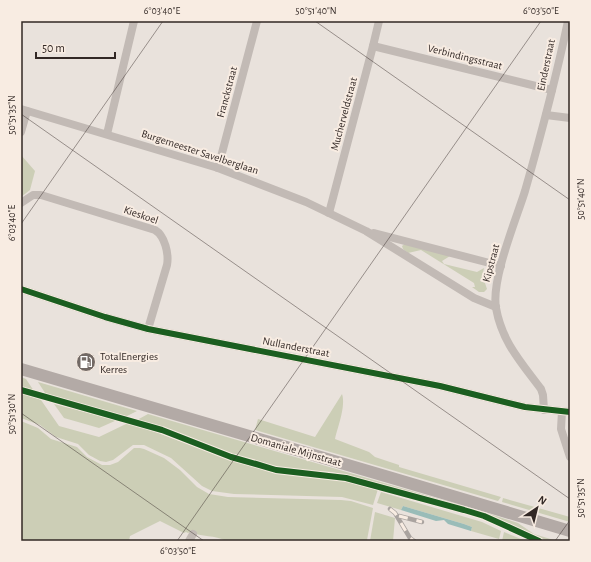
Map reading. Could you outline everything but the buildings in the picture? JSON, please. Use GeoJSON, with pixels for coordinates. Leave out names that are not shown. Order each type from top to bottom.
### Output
{"type":"FeatureCollection","features":[{"type":"Feature","properties":{"kind":"main road","name":"Domaniale Mijnstraat"},"geometry":{"type":"LineString","coordinates":[[21,369],[570,531]]}},
{"type":"Feature","properties":{"kind":"street"},"geometry":{"type":"LineString","coordinates":[[107,134],[134,21]]}},
{"type":"Feature","properties":{"kind":"street","name":"Franckstraat"},"geometry":{"type":"LineString","coordinates":[[218,168],[257,21]]}},
{"type":"Feature","properties":{"kind":"street","name":"Mucherveldstraat"},"geometry":{"type":"LineString","coordinates":[[330,213],[374,46],[379,21]]}},
{"type":"Feature","properties":{"kind":"street","name":"Einderstraat"},"geometry":{"type":"LineString","coordinates":[[546,115],[568,22]]}},
{"type":"Feature","properties":{"kind":"street","name":"Verbindingsstraat"},"geometry":{"type":"LineString","coordinates":[[374,46],[552,90]]}},
{"type":"Feature","properties":{"kind":"street"},"geometry":{"type":"LineString","coordinates":[[21,132],[24,110]]}},
{"type":"Feature","properties":{"kind":"street","name":"Burgemeester Savelberglaan"},"geometry":{"type":"LineString","coordinates":[[24,110],[218,168],[278,190],[366,231],[474,298],[496,307]]}},
{"type":"Feature","properties":{"kind":"street"},"geometry":{"type":"LineString","coordinates":[[546,115],[570,118]]}},
{"type":"Feature","properties":{"kind":"street","name":"Kipstraat"},"geometry":{"type":"LineString","coordinates":[[544,410],[544,395],[541,389],[508,344],[500,325],[496,307],[495,292],[501,266],[546,115]]}},
{"type":"Feature","properties":{"kind":"street","name":"Kieskoel"},"geometry":{"type":"LineString","coordinates":[[21,203],[33,195],[41,195],[147,228],[160,234],[168,256],[167,266],[148,329]]}},
{"type":"Feature","properties":{"kind":"street","name":"Burgemeester Savelberglaan"},"geometry":{"type":"LineString","coordinates":[[366,231],[501,266]]}},
{"type":"Feature","properties":{"kind":"street","name":"Nullanderstraat"},"geometry":{"type":"LineString","coordinates":[[21,289],[105,317],[148,329],[440,386],[525,407],[566,411]]}},
{"type":"Feature","properties":{"kind":"street"},"geometry":{"type":"LineString","coordinates":[[566,411],[561,429],[570,457]]}},
{"type":"Feature","properties":{"kind":"green space"},"geometry":{"type":"Polygon","coordinates":[[[21,155],[35,171],[30,190],[21,197],[21,155]]]}},
{"type":"Feature","properties":{"kind":"green space"},"geometry":{"type":"Polygon","coordinates":[[[405,244],[450,256],[442,261],[444,264],[477,272],[484,268],[483,273],[488,274],[489,271],[490,277],[486,279],[481,278],[480,281],[485,283],[487,289],[484,292],[479,292],[472,287],[475,287],[474,283],[421,250],[408,253],[402,246],[405,244]]]}},
{"type":"Feature","properties":{"kind":"green space"},"geometry":{"type":"Polygon","coordinates":[[[21,377],[26,379],[34,391],[21,387],[21,377]]]}},
{"type":"Feature","properties":{"kind":"green space"},"geometry":{"type":"Polygon","coordinates":[[[38,382],[137,411],[125,417],[47,396],[38,382]]]}},
{"type":"Feature","properties":{"kind":"green space"},"geometry":{"type":"Polygon","coordinates":[[[21,393],[41,400],[59,426],[99,437],[128,423],[254,467],[287,474],[336,478],[378,489],[373,505],[342,497],[234,494],[212,491],[202,486],[171,458],[144,445],[133,445],[113,460],[106,462],[100,461],[89,455],[78,444],[56,437],[40,425],[21,418],[21,393]]]}},
{"type":"Feature","properties":{"kind":"green space"},"geometry":{"type":"Polygon","coordinates":[[[342,394],[343,404],[335,439],[369,452],[375,457],[399,465],[399,467],[501,497],[498,501],[255,430],[258,419],[315,437],[342,394]]]}},
{"type":"Feature","properties":{"kind":"green space"},"geometry":{"type":"Polygon","coordinates":[[[54,404],[117,420],[99,428],[64,418],[54,404]]]}},
{"type":"Feature","properties":{"kind":"green space"},"geometry":{"type":"Polygon","coordinates":[[[148,414],[487,513],[518,523],[534,534],[557,541],[547,541],[483,514],[449,503],[350,476],[332,472],[287,469],[225,452],[137,420],[148,414]]]}},
{"type":"Feature","properties":{"kind":"green space"},"geometry":{"type":"Polygon","coordinates":[[[21,421],[38,428],[51,439],[77,447],[87,457],[102,465],[110,465],[118,462],[134,448],[144,449],[164,458],[180,470],[197,487],[209,494],[228,497],[341,500],[351,501],[373,508],[367,540],[226,541],[190,532],[184,533],[160,521],[130,536],[129,541],[21,541],[21,421]]]}},
{"type":"Feature","properties":{"kind":"green space"},"geometry":{"type":"Polygon","coordinates":[[[381,492],[482,522],[501,531],[499,539],[471,531],[472,527],[464,524],[403,506],[401,510],[377,503],[381,492]]]}},
{"type":"Feature","properties":{"kind":"green space"},"geometry":{"type":"Polygon","coordinates":[[[503,498],[570,517],[570,522],[502,502],[503,498]]]}},
{"type":"Feature","properties":{"kind":"green space"},"geometry":{"type":"Polygon","coordinates":[[[375,512],[395,518],[393,541],[370,541],[375,512]]]}},
{"type":"Feature","properties":{"kind":"green space"},"geometry":{"type":"Polygon","coordinates":[[[504,532],[526,541],[502,541],[504,532]]]}},
{"type":"Feature","properties":{"kind":"water"},"geometry":{"type":"Polygon","coordinates":[[[403,506],[464,524],[472,527],[471,531],[448,524],[444,520],[436,521],[401,510],[403,506]]]}},
{"type":"Feature","properties":{"kind":"railway"},"geometry":{"type":"LineString","coordinates":[[390,509],[395,513],[410,538],[414,541]]}},
{"type":"Feature","properties":{"kind":"railway"},"geometry":{"type":"LineString","coordinates":[[399,516],[422,522]]}},
{"type":"Feature","properties":{"kind":"cycle path"},"geometry":{"type":"LineString","coordinates":[[21,289],[105,317],[148,329],[440,386],[525,407],[570,412]]}},
{"type":"Feature","properties":{"kind":"cycle path"},"geometry":{"type":"LineString","coordinates":[[21,390],[162,430],[231,457],[276,470],[346,478],[464,510],[484,516],[539,541]]}},
{"type":"Feature","properties":{"kind":"place","name":"TotalEnergies Kerres"},"geometry":{"type":"Point","coordinates":[86,362]}}]}
